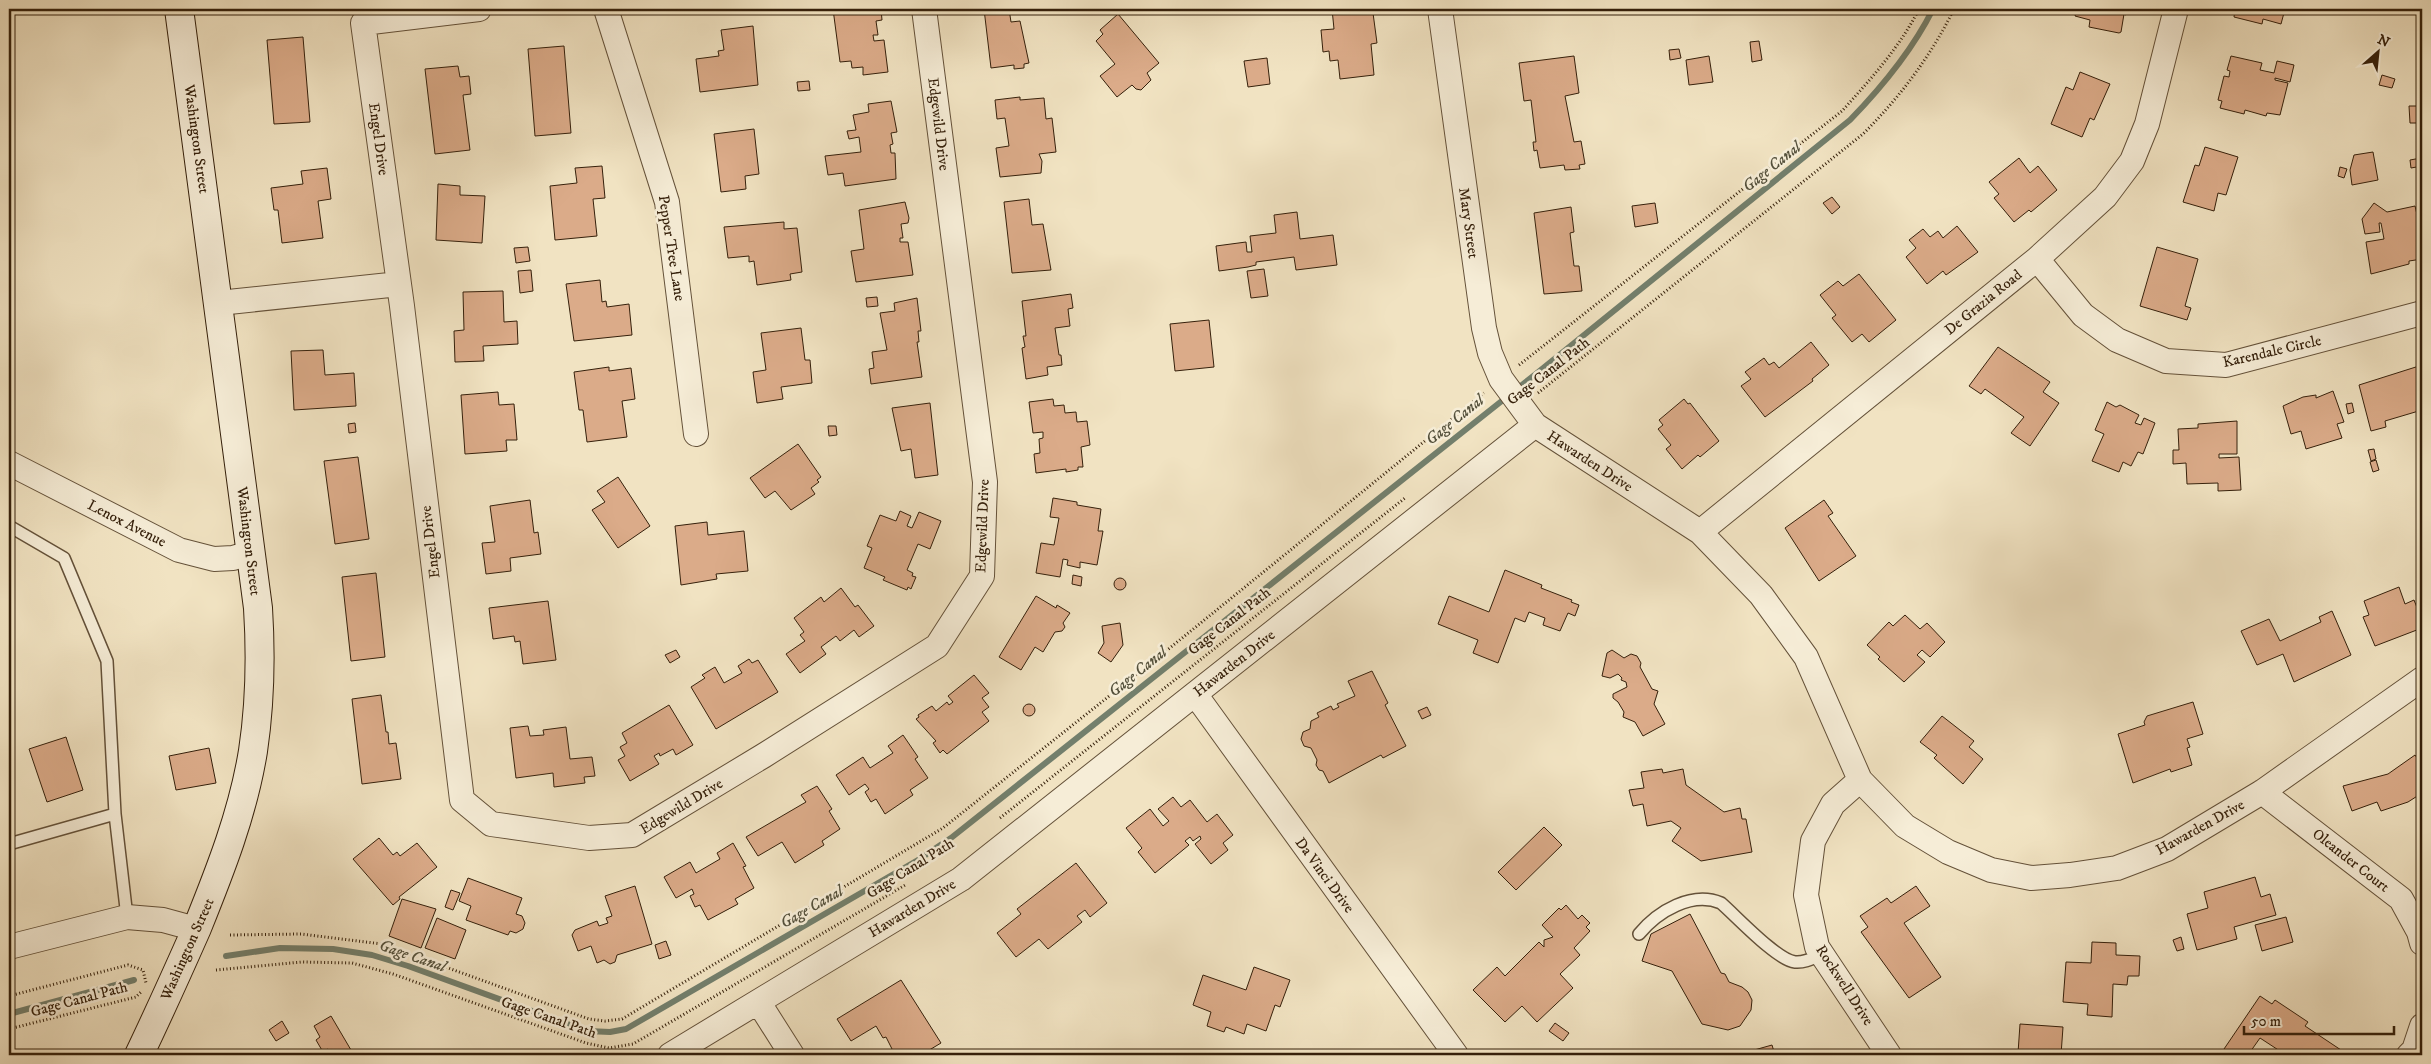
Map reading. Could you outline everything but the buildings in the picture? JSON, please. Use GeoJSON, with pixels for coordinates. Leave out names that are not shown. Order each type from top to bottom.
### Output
{"type":"FeatureCollection","features":[{"type":"Feature","properties":{"kind":"main road","name":"Washington Street"},"geometry":{"type":"LineString","coordinates":[[139,1055],[220,872],[242,802],[253,752],[258,693],[260,636],[219,303],[179,9]]}},
{"type":"Feature","properties":{"kind":"street","name":"Engel Drive"},"geometry":{"type":"LineString","coordinates":[[462,800],[399,284],[363,24],[478,9]]}},
{"type":"Feature","properties":{"kind":"street","name":"Pepper Tree Lane"},"geometry":{"type":"LineString","coordinates":[[606,9],[667,202],[696,434]]}},
{"type":"Feature","properties":{"kind":"street","name":"Edgewild Drive"},"geometry":{"type":"LineString","coordinates":[[462,800],[491,824],[589,838],[632,835],[763,756],[937,646],[982,576],[985,482],[924,9]]}},
{"type":"Feature","properties":{"kind":"street","name":"Mary Street"},"geometry":{"type":"LineString","coordinates":[[1440,9],[1484,328],[1490,353],[1501,379],[1528,416]]}},
{"type":"Feature","properties":{"kind":"street","name":"De Grazia Road"},"geometry":{"type":"LineString","coordinates":[[1700,532],[2037,258],[2105,197],[2132,161],[2147,124],[2176,9]]}},
{"type":"Feature","properties":{"kind":"street","name":"Karendale Circle"},"geometry":{"type":"LineString","coordinates":[[2037,258],[2083,315],[2117,340],[2166,361],[2226,365],[2422,313]]}},
{"type":"Feature","properties":{"kind":"street"},"geometry":{"type":"LineString","coordinates":[[219,303],[399,284]]}},
{"type":"Feature","properties":{"kind":"street","name":"Hawarden Drive"},"geometry":{"type":"LineString","coordinates":[[670,1055],[759,1003],[961,879],[1195,694],[1528,416],[1700,532],[1761,595],[1806,657],[1860,780],[1906,826],[1948,852],[1991,870],[2031,878],[2070,875],[2117,868],[2167,849],[2262,792],[2422,679]]}},
{"type":"Feature","properties":{"kind":"street","name":"Lenox Avenue"},"geometry":{"type":"LineString","coordinates":[[9,463],[179,550],[214,559],[233,558],[250,553]]}},
{"type":"Feature","properties":{"kind":"street","name":"Da Vinci Drive"},"geometry":{"type":"LineString","coordinates":[[1195,694],[1456,1055]]}},
{"type":"Feature","properties":{"kind":"street","name":"Rockwell Drive"},"geometry":{"type":"LineString","coordinates":[[1860,780],[1833,804],[1813,841],[1806,895],[1817,947],[1889,1055]]}},
{"type":"Feature","properties":{"kind":"street","name":"Oleander Court"},"geometry":{"type":"LineString","coordinates":[[2262,792],[2401,899],[2419,932],[2422,943]]}},
{"type":"Feature","properties":{"kind":"street"},"geometry":{"type":"LineString","coordinates":[[9,947],[127,917],[163,920],[196,929]]}},
{"type":"Feature","properties":{"kind":"street"},"geometry":{"type":"LineString","coordinates":[[759,1003],[792,1055]]}},
{"type":"Feature","properties":{"kind":"street"},"geometry":{"type":"LineString","coordinates":[[2409,1055],[2414,1050],[2422,1026]]}},
{"type":"Feature","properties":{"kind":"lane"},"geometry":{"type":"LineString","coordinates":[[9,526],[64,558],[107,661],[116,814],[127,917]]}},
{"type":"Feature","properties":{"kind":"lane"},"geometry":{"type":"LineString","coordinates":[[9,844],[116,814]]}},
{"type":"Feature","properties":{"kind":"lane"},"geometry":{"type":"LineString","coordinates":[[1639,934],[1652,919],[1670,908],[1699,899],[1711,899],[1721,903],[1781,957],[1796,962],[1822,954]]}},
{"type":"Feature","properties":{"kind":"path","name":"Gage Canal Path"},"geometry":{"type":"LineString","coordinates":[[230,935],[302,934],[382,944],[589,1019],[605,1021],[622,1018],[943,828],[1176,643],[1501,379],[1842,111],[1870,81],[1911,25],[1919,9]]}},
{"type":"Feature","properties":{"kind":"path","name":"Gage Canal Path"},"geometry":{"type":"LineString","coordinates":[[1528,416],[1863,134],[1891,106],[1930,54],[1954,9]]}},
{"type":"Feature","properties":{"kind":"path","name":"Gage Canal Path"},"geometry":{"type":"LineString","coordinates":[[992,824],[1406,496]]}},
{"type":"Feature","properties":{"kind":"path","name":"Gage Canal Path"},"geometry":{"type":"LineString","coordinates":[[216,970],[302,962],[352,963],[393,974],[586,1043],[609,1048],[633,1044],[912,880]]}},
{"type":"Feature","properties":{"kind":"path","name":"Gage Canal Path"},"geometry":{"type":"LineString","coordinates":[[9,996],[128,965],[143,970],[146,982],[136,997],[9,1029]]}},
{"type":"Feature","properties":{"kind":"waterway","name":"Gage Canal"},"geometry":{"type":"LineString","coordinates":[[226,956],[280,948],[333,949],[372,955],[408,966],[587,1031],[610,1032],[626,1029],[918,860],[951,838],[1537,373],[1850,120],[1906,54],[1933,9]]}},
{"type":"Feature","properties":{"kind":"waterway"},"geometry":{"type":"LineString","coordinates":[[9,1014],[134,980]]}}]}
